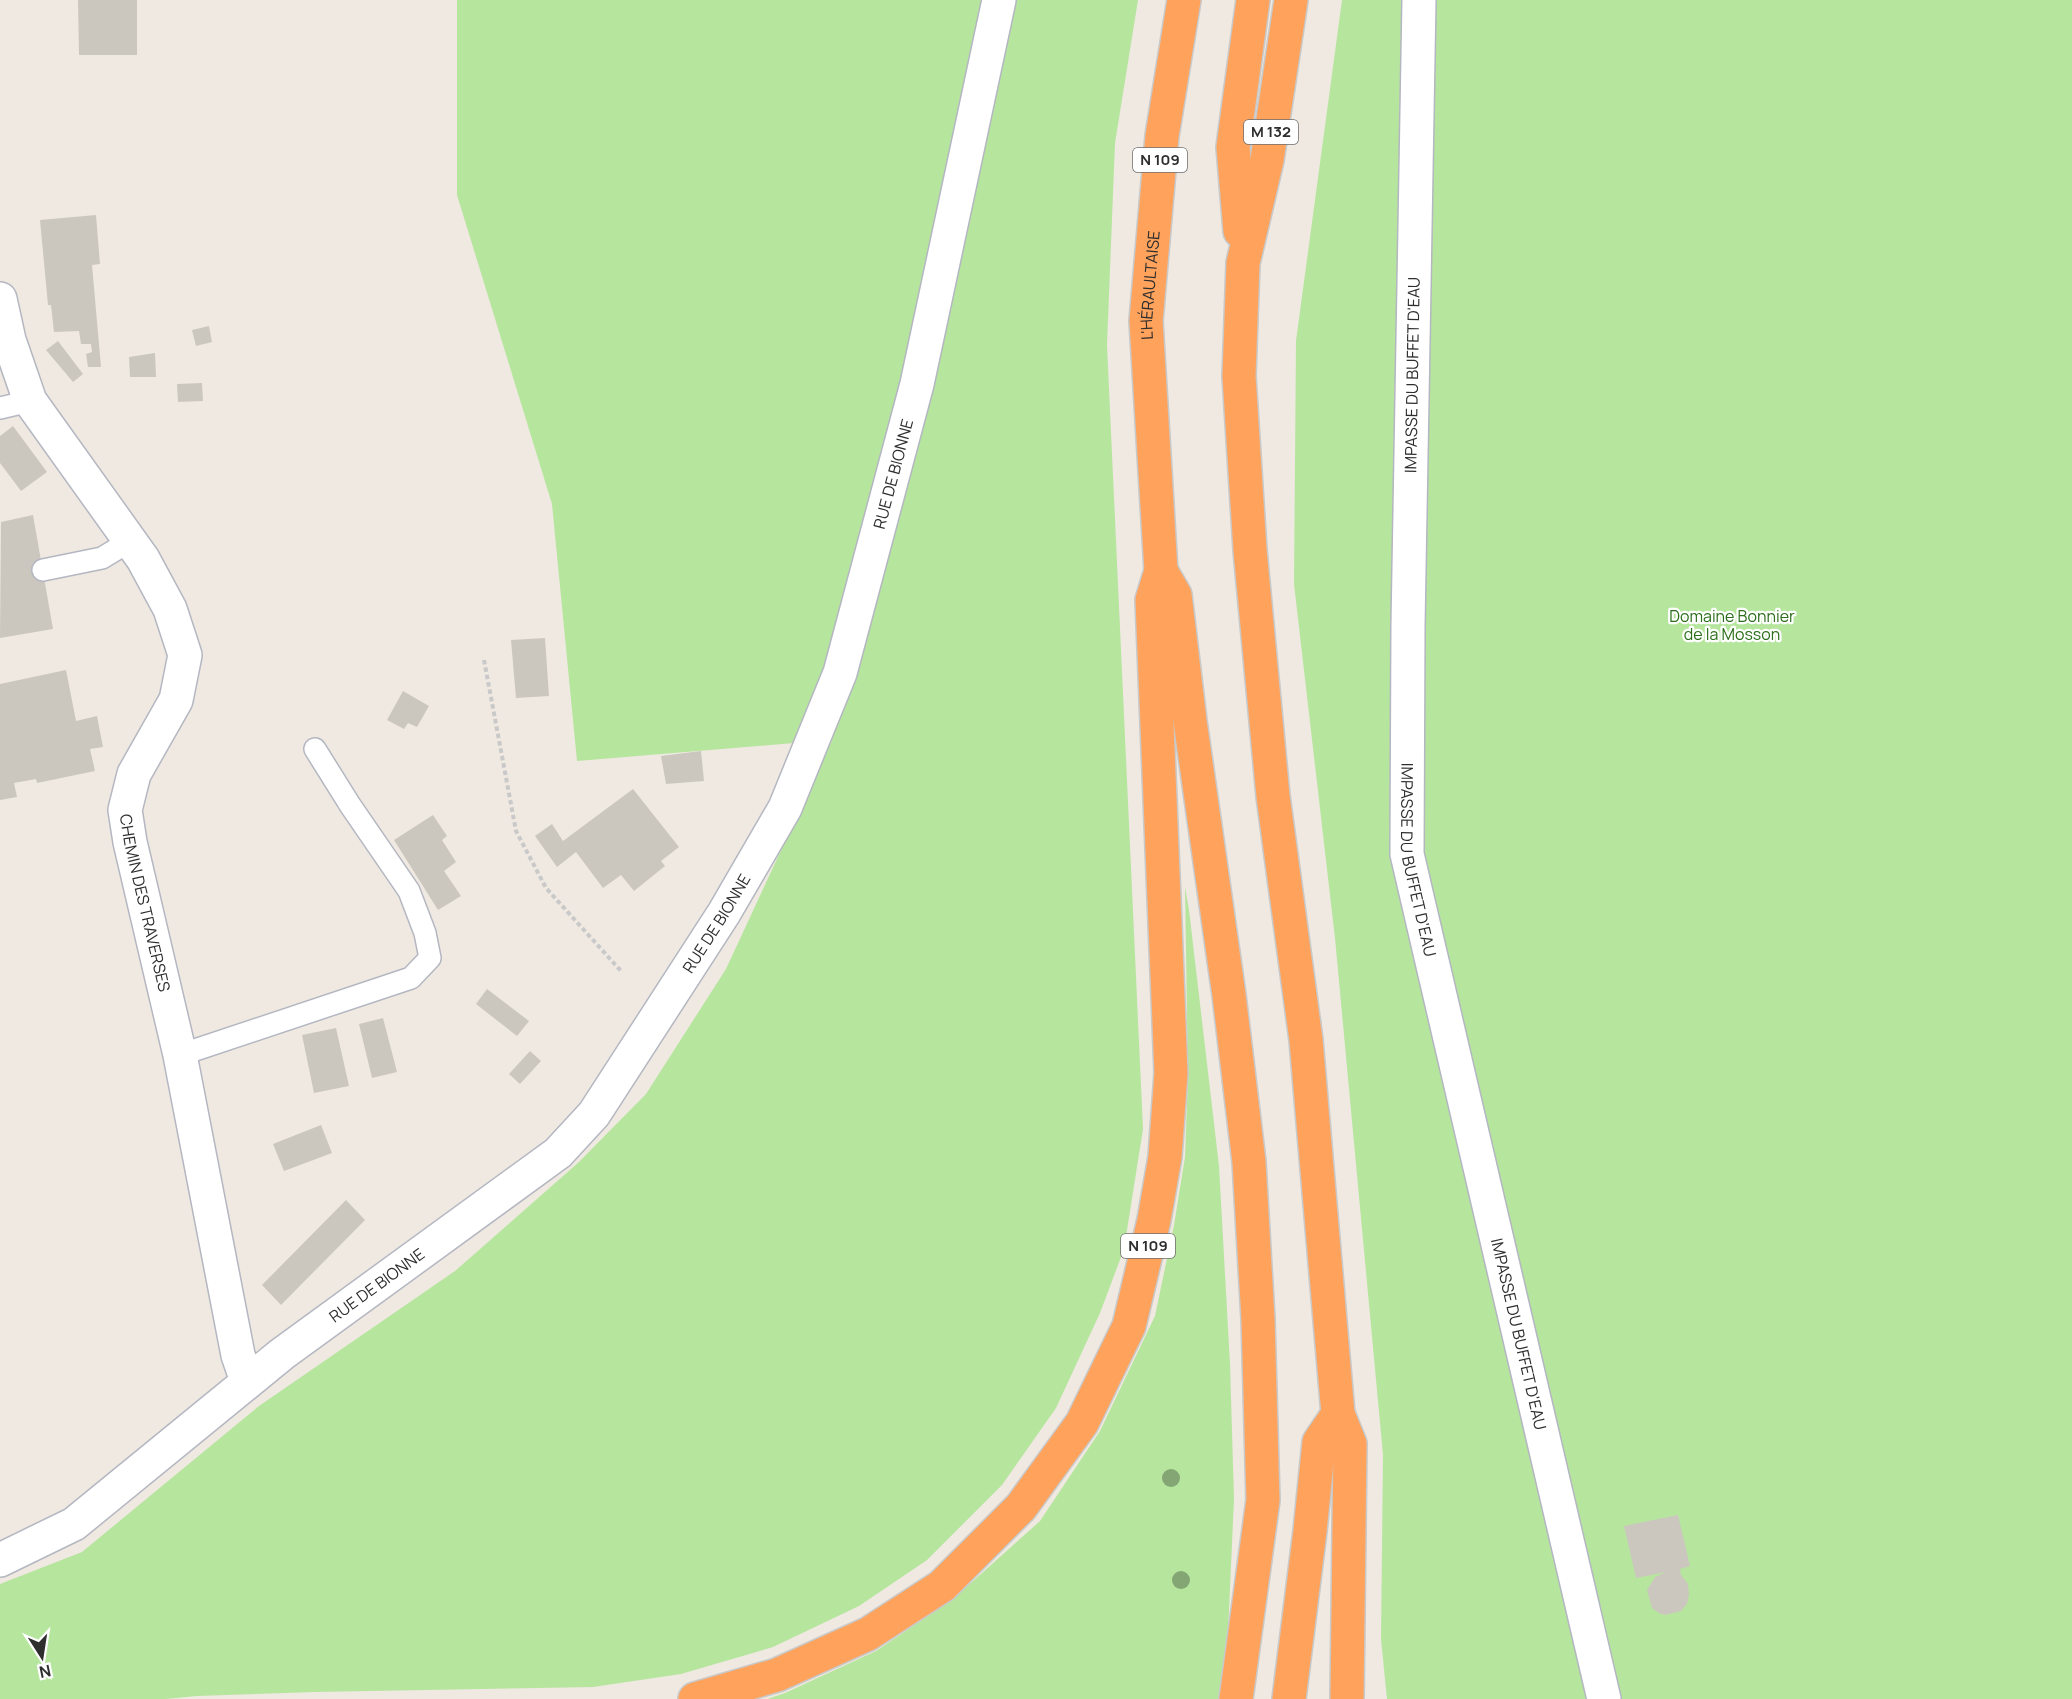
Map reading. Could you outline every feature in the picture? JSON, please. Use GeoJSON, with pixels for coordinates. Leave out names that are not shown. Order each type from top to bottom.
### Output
{"type":"FeatureCollection","features":[{"type":"Feature","properties":{"kind":"highway","name":"L'HÉRAULTAISE"},"geometry":{"type":"LineString","coordinates":[[1161,571],[1146,321],[1162,136],[1184,0]]}},
{"type":"Feature","properties":{"kind":"highway"},"geometry":{"type":"LineString","coordinates":[[1253,0],[1233,147],[1243,262],[1239,376],[1250,550],[1273,796],[1306,1040],[1338,1414],[1350,1444],[1347,1699]]}},
{"type":"Feature","properties":{"kind":"highway","name":"M 132"},"geometry":{"type":"LineString","coordinates":[[1243,262],[1267,160],[1291,0]]}},
{"type":"Feature","properties":{"kind":"highway","name":"N 109"},"geometry":{"type":"LineString","coordinates":[[695,1699],[788,1671],[868,1634],[942,1586],[1021,1507],[1083,1423],[1129,1326],[1154,1220],[1165,1157],[1171,1073],[1152,600],[1161,571]]}},
{"type":"Feature","properties":{"kind":"highway","name":"N 109"},"geometry":{"type":"LineString","coordinates":[[1161,571],[1175,596],[1249,1161],[1258,1319],[1263,1500],[1236,1699]]}},
{"type":"Feature","properties":{"kind":"highway"},"geometry":{"type":"LineString","coordinates":[[1289,1699],[1319,1442],[1338,1414]]}},
{"type":"Feature","properties":{"kind":"street","name":"RUE DE BIONNE"},"geometry":{"type":"LineString","coordinates":[[0,1560],[74,1524],[247,1381],[558,1153],[594,1114],[724,913],[785,808],[840,673],[914,395],[999,0]]}},
{"type":"Feature","properties":{"kind":"street","name":"IMPASSE DU BUFFET D'EAU"},"geometry":{"type":"LineString","coordinates":[[1419,0],[1408,614],[1407,854],[1604,1699]]}},
{"type":"Feature","properties":{"kind":"street","name":"CHEMIN DES TRAVERSES"},"geometry":{"type":"LineString","coordinates":[[0,299],[9,340],[15,405],[130,541],[170,609],[185,656],[176,700],[134,774],[125,810],[130,842],[180,1054],[238,1355],[247,1381]]}},
{"type":"Feature","properties":{"kind":"lane"},"geometry":{"type":"LineString","coordinates":[[43,570],[102,558],[130,541]]}},
{"type":"Feature","properties":{"kind":"lane"},"geometry":{"type":"LineString","coordinates":[[180,1054],[411,978],[430,958],[425,933],[409,891],[315,749]]}},
{"type":"Feature","properties":{"kind":"path"},"geometry":{"type":"LineString","coordinates":[[484,660],[516,831],[546,888],[621,971]]}},
{"type":"Feature","properties":{"kind":"green space"},"geometry":{"type":"Polygon","coordinates":[[[457,0],[1138,0],[1115,143],[1107,345],[1143,1129],[1124,1249],[1100,1313],[1056,1408],[1002,1485],[927,1560],[859,1606],[773,1647],[681,1674],[593,1687],[315,1692],[166,1699],[0,1699],[0,1584],[82,1552],[259,1406],[455,1271],[579,1162],[646,1094],[726,969],[833,738],[577,761],[552,504],[457,195],[457,0]]]}},
{"type":"Feature","properties":{"kind":"green space","name":"Domaine Bonnier de la Mosson"},"geometry":{"type":"Polygon","coordinates":[[[1342,0],[2072,0],[2072,1699],[1387,1699],[1381,1639],[1383,1455],[1335,938],[1294,584],[1296,341],[1342,0]]]}},
{"type":"Feature","properties":{"kind":"green space"},"geometry":{"type":"Polygon","coordinates":[[[1185,887],[1219,1166],[1230,1364],[1234,1499],[1228,1633],[1220,1699],[767,1699],[876,1651],[953,1599],[1040,1521],[1100,1431],[1155,1316],[1185,1157],[1188,1077],[1185,887]]]}},
{"type":"Feature","properties":{"kind":"building"},"geometry":{"type":"Polygon","coordinates":[[[78,0],[137,0],[137,55],[79,55],[78,0]]]}},
{"type":"Feature","properties":{"kind":"building"},"geometry":{"type":"Polygon","coordinates":[[[96,215],[100,264],[92,265],[101,367],[88,367],[86,354],[92,352],[91,344],[81,344],[79,331],[54,332],[51,305],[48,305],[40,220],[96,215]]]}},
{"type":"Feature","properties":{"kind":"building"},"geometry":{"type":"Polygon","coordinates":[[[209,326],[212,342],[196,346],[192,330],[209,326]]]}},
{"type":"Feature","properties":{"kind":"building"},"geometry":{"type":"Polygon","coordinates":[[[58,341],[83,374],[73,382],[46,350],[58,341]]]}},
{"type":"Feature","properties":{"kind":"building"},"geometry":{"type":"Polygon","coordinates":[[[155,353],[156,377],[130,377],[129,357],[155,353]]]}},
{"type":"Feature","properties":{"kind":"building"},"geometry":{"type":"Polygon","coordinates":[[[202,383],[203,401],[178,402],[177,384],[202,383]]]}},
{"type":"Feature","properties":{"kind":"building"},"geometry":{"type":"Polygon","coordinates":[[[13,426],[47,472],[21,491],[0,463],[0,436],[13,426]]]}},
{"type":"Feature","properties":{"kind":"building"},"geometry":{"type":"Polygon","coordinates":[[[33,515],[53,629],[0,638],[1,522],[33,515]]]}},
{"type":"Feature","properties":{"kind":"building"},"geometry":{"type":"Polygon","coordinates":[[[545,638],[549,696],[516,698],[511,640],[545,638]]]}},
{"type":"Feature","properties":{"kind":"building"},"geometry":{"type":"Polygon","coordinates":[[[66,670],[76,721],[97,716],[103,747],[90,749],[95,771],[37,783],[36,779],[14,783],[17,797],[0,800],[0,684],[66,670]]]}},
{"type":"Feature","properties":{"kind":"building"},"geometry":{"type":"Polygon","coordinates":[[[403,691],[429,706],[417,727],[408,723],[404,729],[387,720],[403,691]]]}},
{"type":"Feature","properties":{"kind":"building"},"geometry":{"type":"Polygon","coordinates":[[[701,751],[704,781],[666,784],[661,756],[701,751]]]}},
{"type":"Feature","properties":{"kind":"building"},"geometry":{"type":"Polygon","coordinates":[[[633,789],[679,847],[661,861],[665,866],[634,891],[621,875],[603,888],[576,852],[557,867],[535,836],[552,824],[563,841],[633,789]]]}},
{"type":"Feature","properties":{"kind":"building"},"geometry":{"type":"Polygon","coordinates":[[[433,815],[447,836],[442,840],[456,862],[444,871],[461,896],[438,910],[394,840],[433,815]]]}},
{"type":"Feature","properties":{"kind":"building"},"geometry":{"type":"Polygon","coordinates":[[[487,989],[529,1021],[517,1036],[476,1004],[487,989]]]}},
{"type":"Feature","properties":{"kind":"building"},"geometry":{"type":"Polygon","coordinates":[[[383,1018],[397,1072],[372,1078],[359,1024],[383,1018]]]}},
{"type":"Feature","properties":{"kind":"building"},"geometry":{"type":"Polygon","coordinates":[[[336,1028],[349,1086],[314,1093],[302,1035],[336,1028]]]}},
{"type":"Feature","properties":{"kind":"building"},"geometry":{"type":"Polygon","coordinates":[[[530,1051],[541,1061],[520,1084],[509,1074],[530,1051]]]}},
{"type":"Feature","properties":{"kind":"building"},"geometry":{"type":"Polygon","coordinates":[[[321,1125],[332,1153],[284,1171],[273,1144],[321,1125]]]}},
{"type":"Feature","properties":{"kind":"building"},"geometry":{"type":"Polygon","coordinates":[[[346,1200],[365,1220],[281,1305],[262,1285],[346,1200]]]}},
{"type":"Feature","properties":{"kind":"building"},"geometry":{"type":"Polygon","coordinates":[[[1678,1515],[1690,1566],[1680,1569],[1681,1575],[1688,1584],[1689,1595],[1687,1604],[1681,1611],[1665,1615],[1652,1608],[1647,1590],[1655,1577],[1666,1572],[1636,1578],[1624,1526],[1678,1515]]]}}]}
